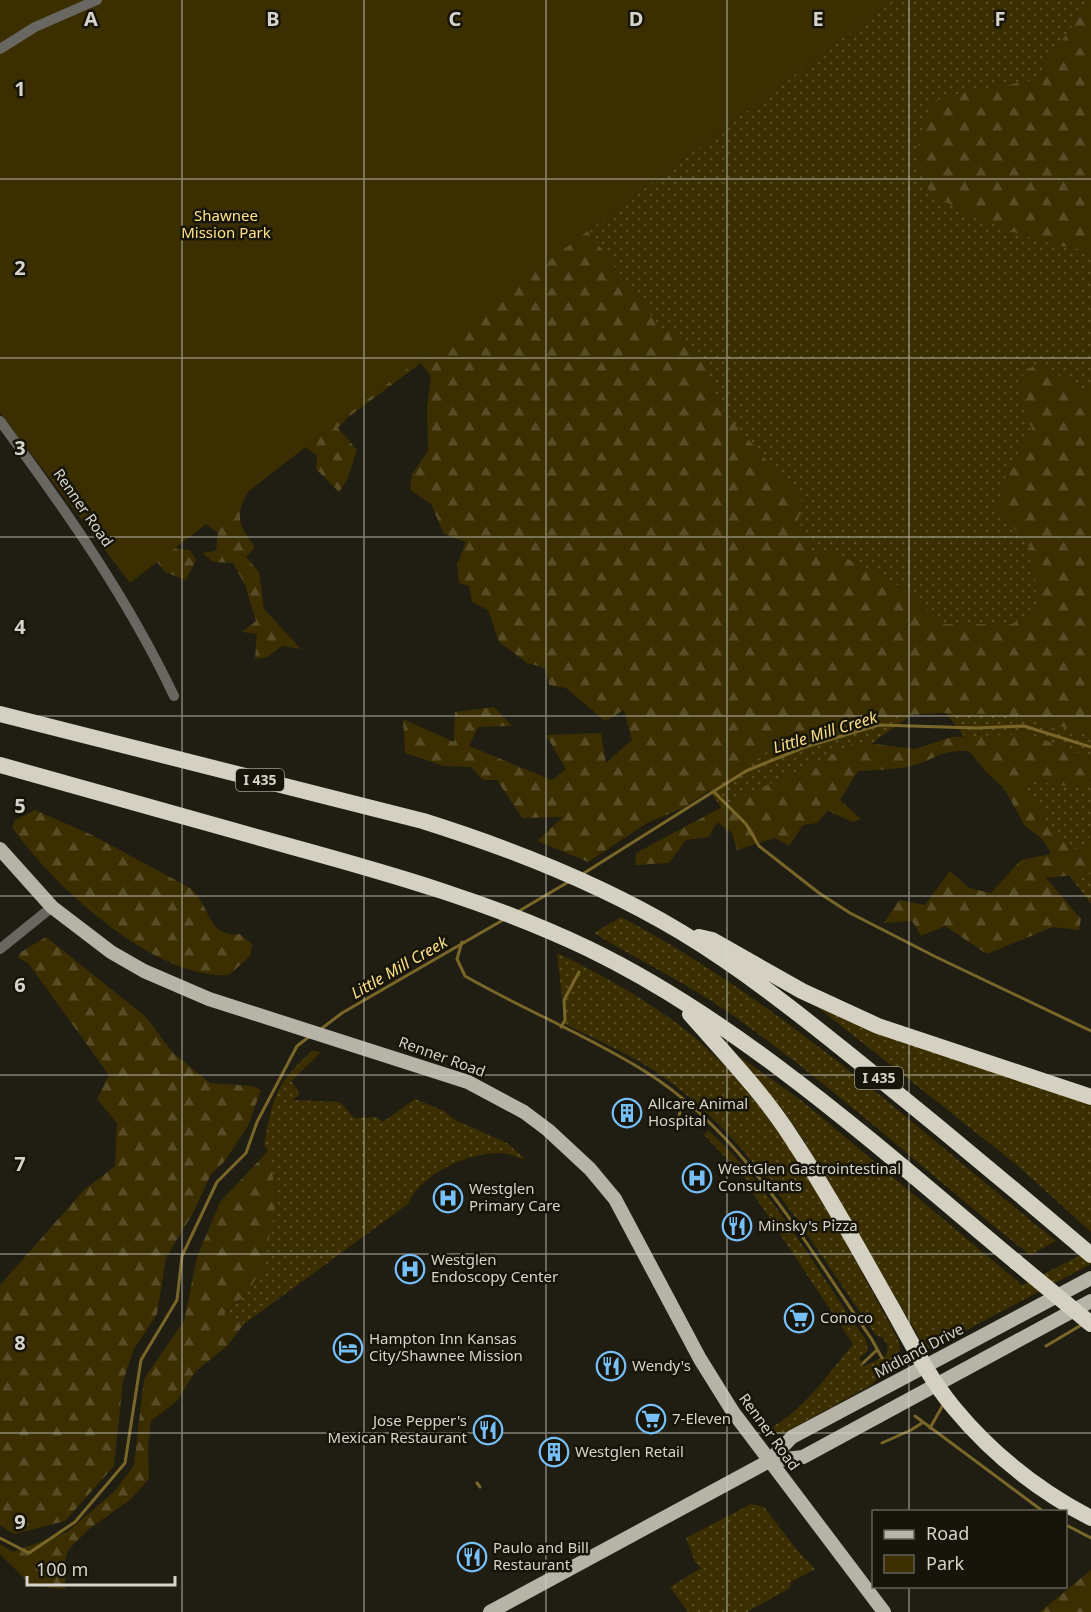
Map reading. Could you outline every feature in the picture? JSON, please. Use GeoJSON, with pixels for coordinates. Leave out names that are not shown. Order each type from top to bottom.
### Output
{"type":"FeatureCollection","features":[{"type":"Feature","properties":{"kind":"highway","name":"I 435"},"geometry":{"type":"LineString","coordinates":[[0,714],[423,821],[489,842],[610,894],[682,933],[816,1028],[1091,1255]]}},
{"type":"Feature","properties":{"kind":"highway"},"geometry":{"type":"LineString","coordinates":[[0,765],[427,886],[529,922],[592,951],[744,1041],[1091,1324]]}},
{"type":"Feature","properties":{"kind":"highway"},"geometry":{"type":"LineString","coordinates":[[682,933],[712,940],[802,991],[887,1029],[1091,1097]]}},
{"type":"Feature","properties":{"kind":"highway"},"geometry":{"type":"LineString","coordinates":[[680,1002],[755,1088],[793,1139],[937,1385],[973,1430],[1013,1467],[1055,1498],[1091,1518]]}},
{"type":"Feature","properties":{"kind":"main road","name":"Renner Road"},"geometry":{"type":"LineString","coordinates":[[0,849],[52,908],[95,941],[144,971],[177,987],[249,1012],[459,1078],[497,1096],[548,1130],[590,1169],[615,1199],[700,1359],[733,1412],[884,1612]]}},
{"type":"Feature","properties":{"kind":"main road","name":"Midland Drive"},"geometry":{"type":"LineString","coordinates":[[490,1612],[768,1461],[792,1437],[1091,1278]]}},
{"type":"Feature","properties":{"kind":"main road","name":"Midland Drive"},"geometry":{"type":"LineString","coordinates":[[768,1461],[803,1457],[1091,1301]]}},
{"type":"Feature","properties":{"kind":"street"},"geometry":{"type":"LineString","coordinates":[[0,50],[35,27],[97,0]]}},
{"type":"Feature","properties":{"kind":"street","name":"Renner Road"},"geometry":{"type":"LineString","coordinates":[[0,421],[94,552],[134,617],[174,696]]}},
{"type":"Feature","properties":{"kind":"street"},"geometry":{"type":"LineString","coordinates":[[0,949],[52,908]]}},
{"type":"Feature","properties":{"kind":"green space","name":"Shawnee Mission Park"},"geometry":{"type":"Polygon","coordinates":[[[0,0],[893,0],[444,340],[130,583],[0,413],[0,0]]]}},
{"type":"Feature","properties":{"kind":"green space"},"geometry":{"type":"Polygon","coordinates":[[[808,0],[894,0],[590,225],[591,235],[658,324],[705,362],[717,403],[805,505],[798,519],[812,551],[836,553],[899,586],[945,624],[1012,624],[1038,608],[1030,548],[997,508],[1008,467],[1033,432],[1017,388],[1026,369],[1044,364],[1080,391],[1091,389],[1091,733],[998,714],[937,713],[887,717],[764,755],[683,808],[647,823],[588,862],[537,841],[563,817],[522,818],[497,780],[483,780],[471,767],[444,766],[405,753],[403,719],[454,742],[455,712],[494,707],[512,726],[478,727],[469,746],[552,780],[566,769],[546,735],[601,733],[606,763],[632,740],[624,710],[605,721],[566,688],[549,685],[545,668],[527,663],[499,642],[488,610],[472,602],[469,586],[459,583],[457,564],[466,542],[444,534],[431,504],[410,490],[412,474],[428,451],[427,406],[431,377],[421,363],[347,418],[338,428],[357,450],[347,480],[339,492],[316,469],[317,456],[302,444],[270,469],[249,491],[240,514],[242,527],[255,547],[246,557],[259,572],[264,609],[301,649],[282,646],[267,657],[255,659],[257,634],[242,632],[256,621],[245,585],[233,563],[213,562],[202,553],[216,551],[218,533],[201,520],[165,547],[190,550],[196,560],[186,580],[165,572],[0,360],[808,0]]]}},
{"type":"Feature","properties":{"kind":"green space"},"geometry":{"type":"Polygon","coordinates":[[[893,0],[1091,0],[1091,904],[935,698],[743,836],[652,714],[444,340],[893,0]]]}},
{"type":"Feature","properties":{"kind":"green space"},"geometry":{"type":"Polygon","coordinates":[[[1091,0],[1091,250],[1032,238],[963,211],[928,189],[915,154],[933,101],[957,94],[1034,80],[1091,0]]]}},
{"type":"Feature","properties":{"kind":"green space"},"geometry":{"type":"Polygon","coordinates":[[[1029,734],[1091,758],[1090,787],[1054,785],[1032,779],[1022,787],[1040,807],[1052,834],[1075,849],[1087,847],[1091,829],[1091,873],[1046,878],[1081,919],[1079,930],[1053,927],[987,954],[945,926],[921,936],[912,921],[884,923],[899,900],[925,905],[950,871],[969,888],[991,893],[1021,860],[1051,854],[1044,840],[1025,826],[1004,788],[986,772],[969,751],[946,753],[908,767],[858,771],[840,800],[861,819],[853,822],[828,811],[817,823],[803,825],[789,846],[775,838],[737,850],[732,833],[717,822],[709,837],[686,840],[669,863],[635,865],[636,853],[739,798],[858,742],[915,749],[952,737],[1029,734]]]}},
{"type":"Feature","properties":{"kind":"green space"},"geometry":{"type":"Polygon","coordinates":[[[35,810],[92,835],[190,888],[197,894],[215,926],[229,934],[240,934],[252,944],[250,956],[229,975],[200,972],[170,962],[138,946],[79,901],[52,875],[12,827],[15,820],[35,810]]]}},
{"type":"Feature","properties":{"kind":"green space"},"geometry":{"type":"Polygon","coordinates":[[[621,917],[737,987],[792,1027],[846,1068],[1056,1241],[1030,1255],[844,1100],[767,1040],[695,991],[594,933],[621,917]]]}},
{"type":"Feature","properties":{"kind":"green space"},"geometry":{"type":"Polygon","coordinates":[[[46,937],[146,1017],[172,1052],[210,1083],[252,1086],[261,1090],[248,1126],[224,1162],[211,1174],[194,1211],[166,1258],[157,1314],[134,1349],[123,1381],[114,1466],[65,1521],[14,1534],[0,1525],[0,1285],[84,1190],[115,1166],[117,1123],[97,1099],[109,1075],[28,963],[18,958],[21,952],[46,937]]]}},
{"type":"Feature","properties":{"kind":"green space"},"geometry":{"type":"Polygon","coordinates":[[[557,953],[622,987],[684,1029],[720,1061],[748,1091],[773,1124],[818,1193],[897,1337],[900,1356],[897,1362],[873,1384],[784,1433],[766,1431],[803,1403],[853,1344],[754,1195],[751,1184],[704,1135],[708,1130],[753,1178],[773,1204],[866,1340],[868,1351],[859,1358],[864,1366],[886,1356],[888,1346],[883,1338],[875,1334],[775,1190],[718,1123],[650,1068],[565,1024],[557,953]]]}},
{"type":"Feature","properties":{"kind":"green space"},"geometry":{"type":"Polygon","coordinates":[[[815,1005],[1091,1104],[1091,1232],[1017,1165],[815,1005]]]}},
{"type":"Feature","properties":{"kind":"green space"},"geometry":{"type":"Polygon","coordinates":[[[312,1051],[321,1052],[291,1081],[300,1094],[292,1100],[340,1102],[354,1118],[376,1117],[383,1122],[415,1099],[507,1143],[525,1159],[508,1154],[481,1155],[451,1165],[437,1173],[424,1182],[408,1204],[244,1324],[224,1315],[245,1295],[263,1267],[277,1197],[268,1151],[264,1145],[270,1115],[283,1083],[312,1051]]]}},
{"type":"Feature","properties":{"kind":"green space"},"geometry":{"type":"Polygon","coordinates":[[[740,1057],[802,1101],[1022,1285],[1091,1250],[1091,1264],[927,1351],[803,1139],[782,1109],[739,1059],[740,1057]]]}},
{"type":"Feature","properties":{"kind":"green space"},"geometry":{"type":"Polygon","coordinates":[[[268,1151],[277,1197],[264,1266],[246,1294],[224,1314],[244,1324],[227,1346],[195,1372],[177,1401],[151,1421],[148,1449],[149,1479],[131,1499],[89,1529],[68,1550],[65,1560],[65,1589],[32,1586],[0,1554],[0,1544],[13,1552],[67,1532],[115,1491],[134,1465],[144,1379],[184,1321],[197,1257],[220,1202],[268,1151]]]}},
{"type":"Feature","properties":{"kind":"green space"},"geometry":{"type":"Polygon","coordinates":[[[751,1504],[764,1507],[797,1550],[815,1569],[791,1582],[790,1588],[747,1612],[688,1612],[670,1587],[701,1568],[695,1562],[686,1538],[751,1504]]]}},
{"type":"Feature","properties":{"kind":"green space"},"geometry":{"type":"Polygon","coordinates":[[[1091,1570],[1091,1612],[1040,1612],[1091,1570]]]}},
{"type":"Feature","properties":{"kind":"waterway","name":"Little Mill Creek"},"geometry":{"type":"LineString","coordinates":[[581,875],[746,771],[805,747],[879,725],[976,728],[1024,726],[1091,747]]}},
{"type":"Feature","properties":{"kind":"waterway"},"geometry":{"type":"LineString","coordinates":[[714,792],[746,824],[759,846],[819,893],[850,913],[1091,1031]]}},
{"type":"Feature","properties":{"kind":"waterway","name":"Little Mill Creek"},"geometry":{"type":"LineString","coordinates":[[519,911],[570,881]]}},
{"type":"Feature","properties":{"kind":"waterway","name":"Little Mill Creek"},"geometry":{"type":"LineString","coordinates":[[321,1029],[342,1013],[503,920]]}},
{"type":"Feature","properties":{"kind":"waterway"},"geometry":{"type":"LineString","coordinates":[[462,942],[457,959],[465,976],[646,1072],[681,1097],[714,1126],[771,1193],[871,1338],[882,1358]]}},
{"type":"Feature","properties":{"kind":"waterway"},"geometry":{"type":"LineString","coordinates":[[561,1027],[565,1020],[564,1000],[579,972]]}},
{"type":"Feature","properties":{"kind":"waterway","name":"Little Mill Creek"},"geometry":{"type":"LineString","coordinates":[[0,1538],[29,1553],[75,1522],[125,1463],[141,1360],[177,1300],[182,1256],[217,1182],[246,1153],[257,1122],[297,1046],[310,1036]]}},
{"type":"Feature","properties":{"kind":"waterway"},"geometry":{"type":"LineString","coordinates":[[673,1122],[679,1116],[683,1100]]}},
{"type":"Feature","properties":{"kind":"waterway"},"geometry":{"type":"LineString","coordinates":[[1046,1346],[1083,1324]]}},
{"type":"Feature","properties":{"kind":"waterway"},"geometry":{"type":"LineString","coordinates":[[863,1363],[877,1350]]}},
{"type":"Feature","properties":{"kind":"waterway"},"geometry":{"type":"LineString","coordinates":[[930,1428],[943,1405]]}},
{"type":"Feature","properties":{"kind":"waterway"},"geometry":{"type":"LineString","coordinates":[[915,1416],[1041,1510]]}},
{"type":"Feature","properties":{"kind":"waterway"},"geometry":{"type":"LineString","coordinates":[[882,1443],[922,1423]]}},
{"type":"Feature","properties":{"kind":"waterway"},"geometry":{"type":"LineString","coordinates":[[477,1483],[480,1487]]}},
{"type":"Feature","properties":{"kind":"waterway"},"geometry":{"type":"LineString","coordinates":[[1067,1526],[1091,1538]]}},
{"type":"Feature","properties":{"kind":"place","name":"Allcare Animal Hospital"},"geometry":{"type":"Point","coordinates":[627,1113]}},
{"type":"Feature","properties":{"kind":"place","name":"WestGlen Gastrointestinal Consultants"},"geometry":{"type":"Point","coordinates":[697,1178]}},
{"type":"Feature","properties":{"kind":"place","name":"Westglen Primary Care"},"geometry":{"type":"Point","coordinates":[448,1198]}},
{"type":"Feature","properties":{"kind":"place","name":"Minsky's Pizza"},"geometry":{"type":"Point","coordinates":[737,1226]}},
{"type":"Feature","properties":{"kind":"place","name":"Westglen Endoscopy Center"},"geometry":{"type":"Point","coordinates":[410,1269]}},
{"type":"Feature","properties":{"kind":"place","name":"Conoco"},"geometry":{"type":"Point","coordinates":[799,1318]}},
{"type":"Feature","properties":{"kind":"place","name":"Hampton Inn Kansas City/Shawnee Mission"},"geometry":{"type":"Point","coordinates":[348,1348]}},
{"type":"Feature","properties":{"kind":"place","name":"Wendy's"},"geometry":{"type":"Point","coordinates":[611,1366]}},
{"type":"Feature","properties":{"kind":"place","name":"7-Eleven"},"geometry":{"type":"Point","coordinates":[651,1419]}},
{"type":"Feature","properties":{"kind":"place","name":"Jose Pepper's Mexican Restaurant"},"geometry":{"type":"Point","coordinates":[488,1430]}},
{"type":"Feature","properties":{"kind":"place","name":"Westglen Retail"},"geometry":{"type":"Point","coordinates":[554,1452]}},
{"type":"Feature","properties":{"kind":"place","name":"Paulo and Bill Restaurant"},"geometry":{"type":"Point","coordinates":[472,1557]}}]}
